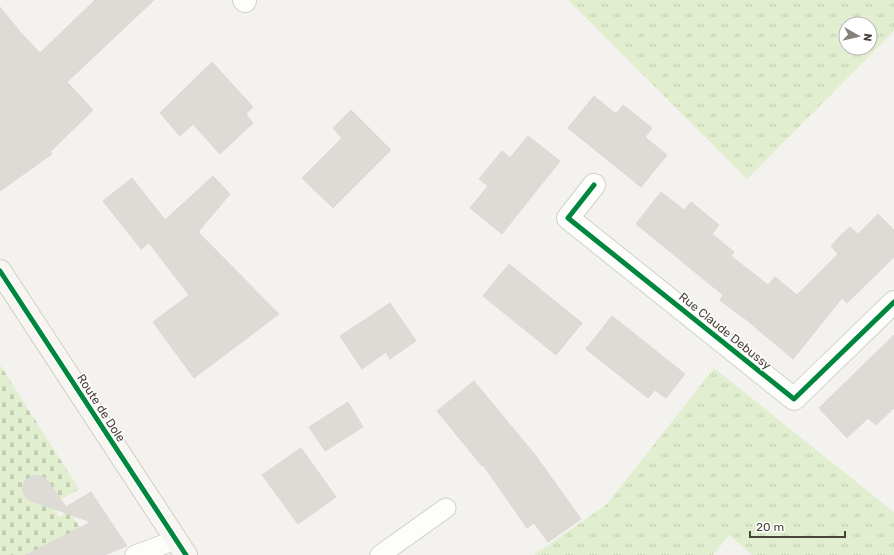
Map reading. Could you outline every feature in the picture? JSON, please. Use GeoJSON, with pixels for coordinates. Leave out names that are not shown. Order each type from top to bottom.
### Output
{"type":"FeatureCollection","features":[{"type":"Feature","properties":{"kind":"main road","name":"Route de Dole"},"geometry":{"type":"LineString","coordinates":[[0,271],[181,547]]}},
{"type":"Feature","properties":{"kind":"street","name":"Rue Claude Debussy"},"geometry":{"type":"LineString","coordinates":[[594,185],[568,218],[794,399],[894,302]]}},
{"type":"Feature","properties":{"kind":"lane"},"geometry":{"type":"LineString","coordinates":[[380,555],[446,508]]}},
{"type":"Feature","properties":{"kind":"lane","name":"Route de Dole"},"geometry":{"type":"LineString","coordinates":[[135,555],[181,547]]}},
{"type":"Feature","properties":{"kind":"green space"},"geometry":{"type":"Polygon","coordinates":[[[568,0],[894,0],[894,31],[878,47],[878,16],[838,16],[838,56],[869,56],[747,179],[568,0]]]}},
{"type":"Feature","properties":{"kind":"green space"},"geometry":{"type":"Polygon","coordinates":[[[0,365],[79,489],[51,506],[59,517],[69,511],[97,553],[91,555],[0,555],[0,365]]]}},
{"type":"Feature","properties":{"kind":"green space"},"geometry":{"type":"Polygon","coordinates":[[[714,368],[894,512],[894,555],[752,555],[729,535],[713,555],[534,555],[607,504],[714,368]]]}},
{"type":"Feature","properties":{"kind":"building"},"geometry":{"type":"Polygon","coordinates":[[[95,0],[154,0],[67,82],[93,110],[50,152],[52,154],[0,191],[0,7],[21,33],[40,53],[95,0]]]}},
{"type":"Feature","properties":{"kind":"building"},"geometry":{"type":"Polygon","coordinates":[[[212,62],[253,107],[246,114],[253,123],[220,154],[193,124],[180,136],[160,113],[212,62]]]}},
{"type":"Feature","properties":{"kind":"building"},"geometry":{"type":"Polygon","coordinates":[[[594,96],[616,114],[623,105],[652,128],[645,137],[667,155],[641,187],[568,128],[594,96]]]}},
{"type":"Feature","properties":{"kind":"building"},"geometry":{"type":"Polygon","coordinates":[[[351,110],[391,150],[333,208],[302,178],[342,138],[333,128],[351,110]]]}},
{"type":"Feature","properties":{"kind":"building"},"geometry":{"type":"Polygon","coordinates":[[[528,136],[560,161],[502,234],[470,208],[488,186],[479,179],[502,151],[510,158],[528,136]]]}},
{"type":"Feature","properties":{"kind":"building"},"geometry":{"type":"Polygon","coordinates":[[[213,176],[230,194],[198,232],[279,314],[194,378],[153,322],[189,295],[149,243],[141,249],[103,201],[132,178],[165,220],[213,176]]]}},
{"type":"Feature","properties":{"kind":"building"},"geometry":{"type":"Polygon","coordinates":[[[661,192],[684,210],[691,202],[719,225],[712,234],[734,252],[731,256],[768,285],[775,277],[797,295],[838,254],[831,246],[841,235],[850,227],[858,234],[878,214],[894,230],[894,257],[847,303],[842,298],[793,359],[743,317],[720,300],[723,295],[636,224],[661,192]]]}},
{"type":"Feature","properties":{"kind":"building"},"geometry":{"type":"Polygon","coordinates":[[[509,264],[582,323],[556,355],[483,296],[509,264]]]}},
{"type":"Feature","properties":{"kind":"building"},"geometry":{"type":"Polygon","coordinates":[[[390,303],[416,341],[390,359],[386,352],[362,369],[340,336],[390,303]]]}},
{"type":"Feature","properties":{"kind":"building"},"geometry":{"type":"Polygon","coordinates":[[[612,316],[685,374],[666,398],[655,390],[648,398],[586,349],[612,316]]]}},
{"type":"Feature","properties":{"kind":"building"},"geometry":{"type":"Polygon","coordinates":[[[894,335],[894,408],[876,425],[868,418],[847,438],[819,408],[894,335]]]}},
{"type":"Feature","properties":{"kind":"building"},"geometry":{"type":"Polygon","coordinates":[[[474,381],[536,456],[581,519],[548,542],[534,523],[527,528],[483,465],[482,466],[437,411],[474,381]]]}},
{"type":"Feature","properties":{"kind":"building"},"geometry":{"type":"Polygon","coordinates":[[[348,402],[363,427],[325,451],[309,427],[348,402]]]}},
{"type":"Feature","properties":{"kind":"building"},"geometry":{"type":"Polygon","coordinates":[[[301,448],[336,497],[298,524],[262,475],[301,448]]]}},
{"type":"Feature","properties":{"kind":"building"},"geometry":{"type":"Polygon","coordinates":[[[34,475],[44,477],[47,480],[66,507],[91,492],[127,546],[104,555],[26,555],[91,522],[29,500],[23,492],[23,486],[25,481],[34,475]]]}},
{"type":"Feature","properties":{"kind":"cycle path"},"geometry":{"type":"LineString","coordinates":[[594,185],[568,218],[794,399],[894,302]]}},
{"type":"Feature","properties":{"kind":"cycle path"},"geometry":{"type":"LineString","coordinates":[[0,271],[186,555]]}}]}
